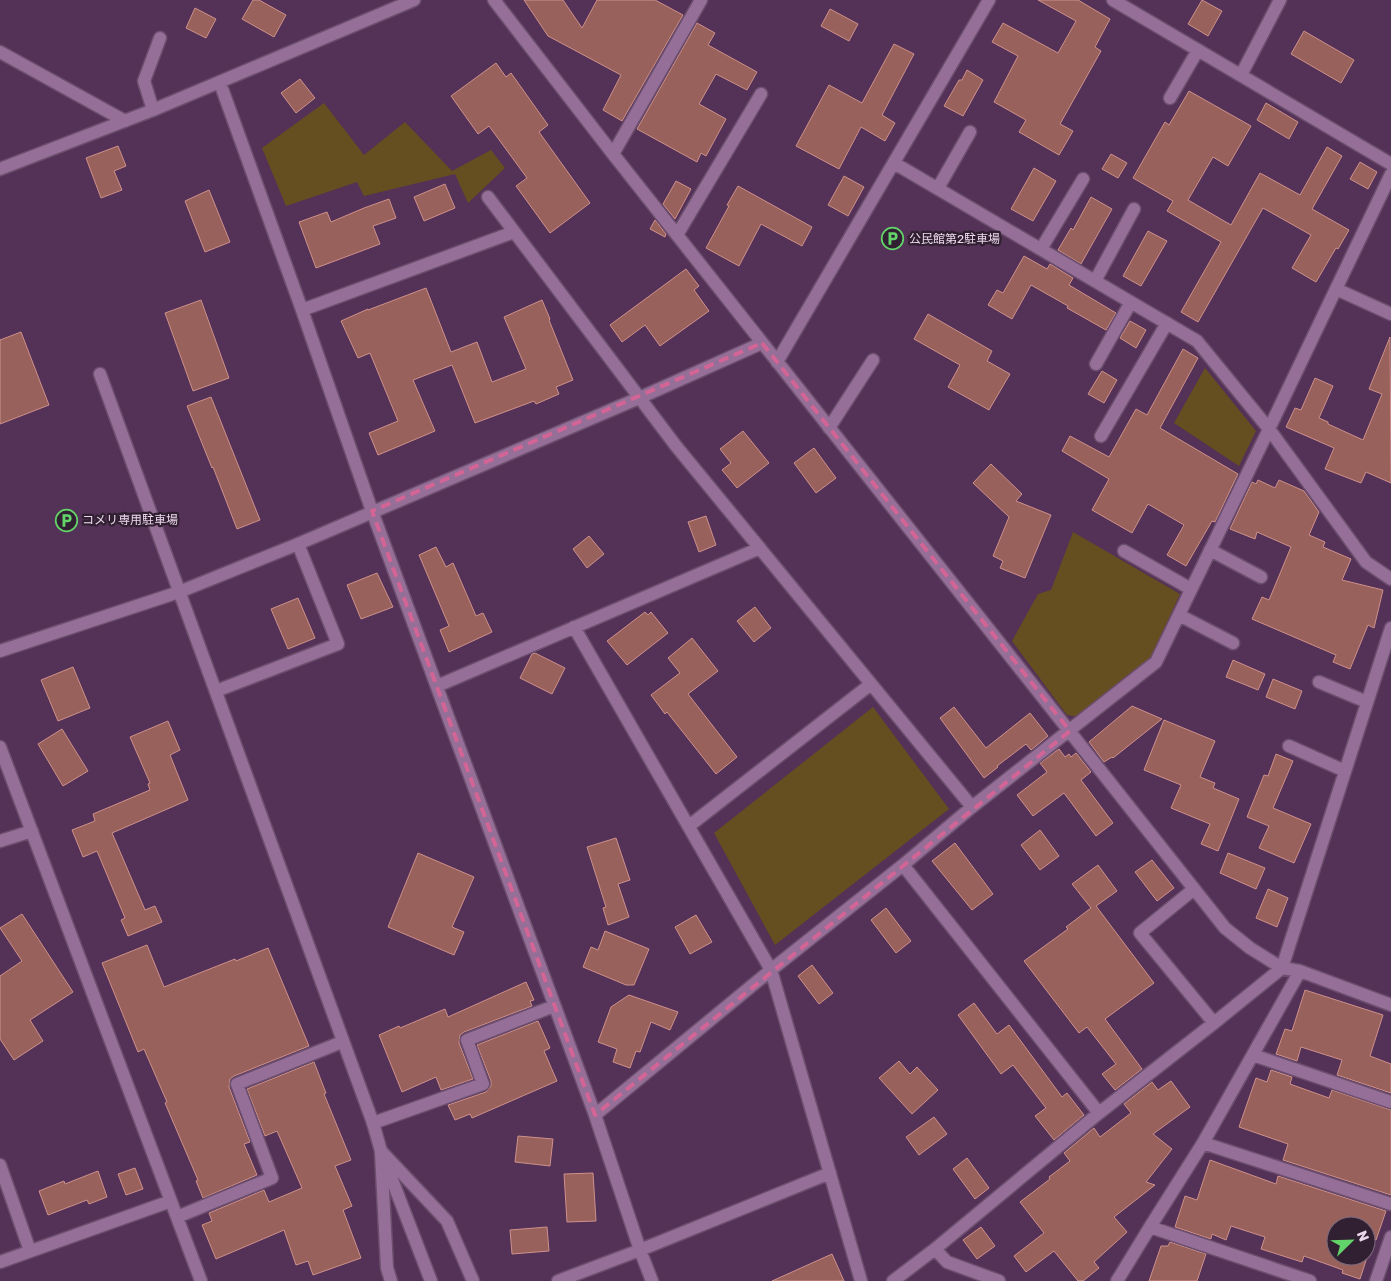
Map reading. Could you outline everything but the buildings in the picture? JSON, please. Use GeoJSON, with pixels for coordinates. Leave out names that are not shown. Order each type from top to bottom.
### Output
{"type":"FeatureCollection","features":[{"type":"Feature","properties":{"kind":"street"},"geometry":{"type":"LineString","coordinates":[[0,169],[220,83],[414,0]]}},
{"type":"Feature","properties":{"kind":"street"},"geometry":{"type":"LineString","coordinates":[[494,0],[613,154],[1225,928],[1250,948],[1282,968],[1300,971],[1391,1005]]}},
{"type":"Feature","properties":{"kind":"street"},"geometry":{"type":"LineString","coordinates":[[613,154],[702,0]]}},
{"type":"Feature","properties":{"kind":"street"},"geometry":{"type":"LineString","coordinates":[[777,362],[989,0]]}},
{"type":"Feature","properties":{"kind":"street"},"geometry":{"type":"LineString","coordinates":[[1113,0],[1391,164]]}},
{"type":"Feature","properties":{"kind":"street"},"geometry":{"type":"LineString","coordinates":[[1241,75],[1280,0]]}},
{"type":"Feature","properties":{"kind":"street"},"geometry":{"type":"LineString","coordinates":[[153,110],[144,81],[160,38]]}},
{"type":"Feature","properties":{"kind":"street"},"geometry":{"type":"LineString","coordinates":[[1170,98],[1198,50]]}},
{"type":"Feature","properties":{"kind":"street"},"geometry":{"type":"LineString","coordinates":[[0,52],[125,121]]}},
{"type":"Feature","properties":{"kind":"street"},"geometry":{"type":"LineString","coordinates":[[220,83],[372,511],[595,1115],[652,1281]]}},
{"type":"Feature","properties":{"kind":"street"},"geometry":{"type":"LineString","coordinates":[[677,235],[761,94]]}},
{"type":"Feature","properties":{"kind":"street"},"geometry":{"type":"LineString","coordinates":[[938,188],[970,132]]}},
{"type":"Feature","properties":{"kind":"street"},"geometry":{"type":"LineString","coordinates":[[894,163],[1197,341],[1269,429],[1366,562],[1391,579]]}},
{"type":"Feature","properties":{"kind":"street"},"geometry":{"type":"LineString","coordinates":[[595,1115],[972,807],[1156,662],[1391,174]]}},
{"type":"Feature","properties":{"kind":"street"},"geometry":{"type":"LineString","coordinates":[[1041,249],[1083,179]]}},
{"type":"Feature","properties":{"kind":"street"},"geometry":{"type":"LineString","coordinates":[[488,197],[676,446],[972,807]]}},
{"type":"Feature","properties":{"kind":"street"},"geometry":{"type":"LineString","coordinates":[[1096,281],[1134,209]]}},
{"type":"Feature","properties":{"kind":"street"},"geometry":{"type":"LineString","coordinates":[[302,310],[514,232]]}},
{"type":"Feature","properties":{"kind":"street"},"geometry":{"type":"LineString","coordinates":[[1336,289],[1391,314]]}},
{"type":"Feature","properties":{"kind":"street"},"geometry":{"type":"LineString","coordinates":[[1096,364],[1131,302]]}},
{"type":"Feature","properties":{"kind":"street"},"geometry":{"type":"LineString","coordinates":[[1101,436],[1167,323]]}},
{"type":"Feature","properties":{"kind":"street"},"geometry":{"type":"LineString","coordinates":[[0,650],[179,592],[298,544],[639,398],[762,343]]}},
{"type":"Feature","properties":{"kind":"street"},"geometry":{"type":"LineString","coordinates":[[829,428],[873,360]]}},
{"type":"Feature","properties":{"kind":"street"},"geometry":{"type":"LineString","coordinates":[[100,374],[430,1281]]}},
{"type":"Feature","properties":{"kind":"street"},"geometry":{"type":"LineString","coordinates":[[216,691],[338,644],[298,544]]}},
{"type":"Feature","properties":{"kind":"street"},"geometry":{"type":"LineString","coordinates":[[437,686],[760,548]]}},
{"type":"Feature","properties":{"kind":"street"},"geometry":{"type":"LineString","coordinates":[[1210,550],[1261,577]]}},
{"type":"Feature","properties":{"kind":"street"},"geometry":{"type":"LineString","coordinates":[[1124,551],[1191,589]]}},
{"type":"Feature","properties":{"kind":"street"},"geometry":{"type":"LineString","coordinates":[[1179,615],[1233,644]]}},
{"type":"Feature","properties":{"kind":"street"},"geometry":{"type":"LineString","coordinates":[[574,628],[772,970],[861,1281]]}},
{"type":"Feature","properties":{"kind":"street"},"geometry":{"type":"LineString","coordinates":[[893,1281],[1099,1113],[1214,1024],[1282,968],[1391,628]]}},
{"type":"Feature","properties":{"kind":"street"},"geometry":{"type":"LineString","coordinates":[[1319,682],[1367,702]]}},
{"type":"Feature","properties":{"kind":"street"},"geometry":{"type":"LineString","coordinates":[[688,826],[871,684]]}},
{"type":"Feature","properties":{"kind":"street"},"geometry":{"type":"LineString","coordinates":[[1289,746],[1345,771]]}},
{"type":"Feature","properties":{"kind":"street"},"geometry":{"type":"LineString","coordinates":[[0,748],[201,1281]]}},
{"type":"Feature","properties":{"kind":"street"},"geometry":{"type":"LineString","coordinates":[[0,841],[32,831]]}},
{"type":"Feature","properties":{"kind":"street"},"geometry":{"type":"LineString","coordinates":[[903,865],[1099,1113]]}},
{"type":"Feature","properties":{"kind":"street"},"geometry":{"type":"LineString","coordinates":[[1194,890],[1140,933],[1214,1024]]}},
{"type":"Feature","properties":{"kind":"street"},"geometry":{"type":"LineString","coordinates":[[1118,1281],[1203,1143],[1300,971]]}},
{"type":"Feature","properties":{"kind":"street"},"geometry":{"type":"LineString","coordinates":[[373,1123],[483,1084],[467,1040],[554,1006]]}},
{"type":"Feature","properties":{"kind":"street"},"geometry":{"type":"LineString","coordinates":[[177,1217],[272,1178],[237,1084],[342,1042]]}},
{"type":"Feature","properties":{"kind":"street"},"geometry":{"type":"LineString","coordinates":[[1253,1055],[1391,1102]]}},
{"type":"Feature","properties":{"kind":"street"},"geometry":{"type":"LineString","coordinates":[[1203,1143],[1391,1204]]}},
{"type":"Feature","properties":{"kind":"street"},"geometry":{"type":"LineString","coordinates":[[381,1150],[386,1268],[391,1281]]}},
{"type":"Feature","properties":{"kind":"street"},"geometry":{"type":"LineString","coordinates":[[381,1150],[447,1221],[472,1281]]}},
{"type":"Feature","properties":{"kind":"street"},"geometry":{"type":"LineString","coordinates":[[0,1165],[30,1251]]}},
{"type":"Feature","properties":{"kind":"street"},"geometry":{"type":"LineString","coordinates":[[558,1281],[830,1173]]}},
{"type":"Feature","properties":{"kind":"street"},"geometry":{"type":"LineString","coordinates":[[0,1262],[171,1201]]}},
{"type":"Feature","properties":{"kind":"street"},"geometry":{"type":"LineString","coordinates":[[1150,1227],[1310,1281]]}},
{"type":"Feature","properties":{"kind":"street"},"geometry":{"type":"LineString","coordinates":[[1376,1281],[1391,1237]]}},
{"type":"Feature","properties":{"kind":"street"},"geometry":{"type":"LineString","coordinates":[[935,1248],[946,1262],[999,1281]]}},
{"type":"Feature","properties":{"kind":"highlighted area"},"geometry":{"type":"Polygon","coordinates":[[[762,343],[1070,731],[595,1115],[372,511],[762,343]]]}},
{"type":"Feature","properties":{"kind":"shaded area"},"geometry":{"type":"Polygon","coordinates":[[[324,103],[364,155],[405,122],[452,171],[491,150],[505,168],[468,203],[455,174],[364,196],[357,182],[286,206],[262,148],[324,103]]]}},
{"type":"Feature","properties":{"kind":"shaded area"},"geometry":{"type":"Polygon","coordinates":[[[1205,368],[1256,431],[1239,466],[1174,423],[1205,368]]]}},
{"type":"Feature","properties":{"kind":"shaded area"},"geometry":{"type":"Polygon","coordinates":[[[1073,532],[1180,594],[1151,657],[1079,717],[1067,715],[1012,641],[1038,594],[1051,590],[1073,532]]]}},
{"type":"Feature","properties":{"kind":"shaded area"},"geometry":{"type":"Polygon","coordinates":[[[873,707],[949,809],[775,945],[714,833],[873,707]]]}},
{"type":"Feature","properties":{"kind":"place","name":"公民館第2駐車場"},"geometry":{"type":"Point","coordinates":[893,239]}},
{"type":"Feature","properties":{"kind":"place","name":"コメリ専用駐車場"},"geometry":{"type":"Point","coordinates":[66,520]}}]}
